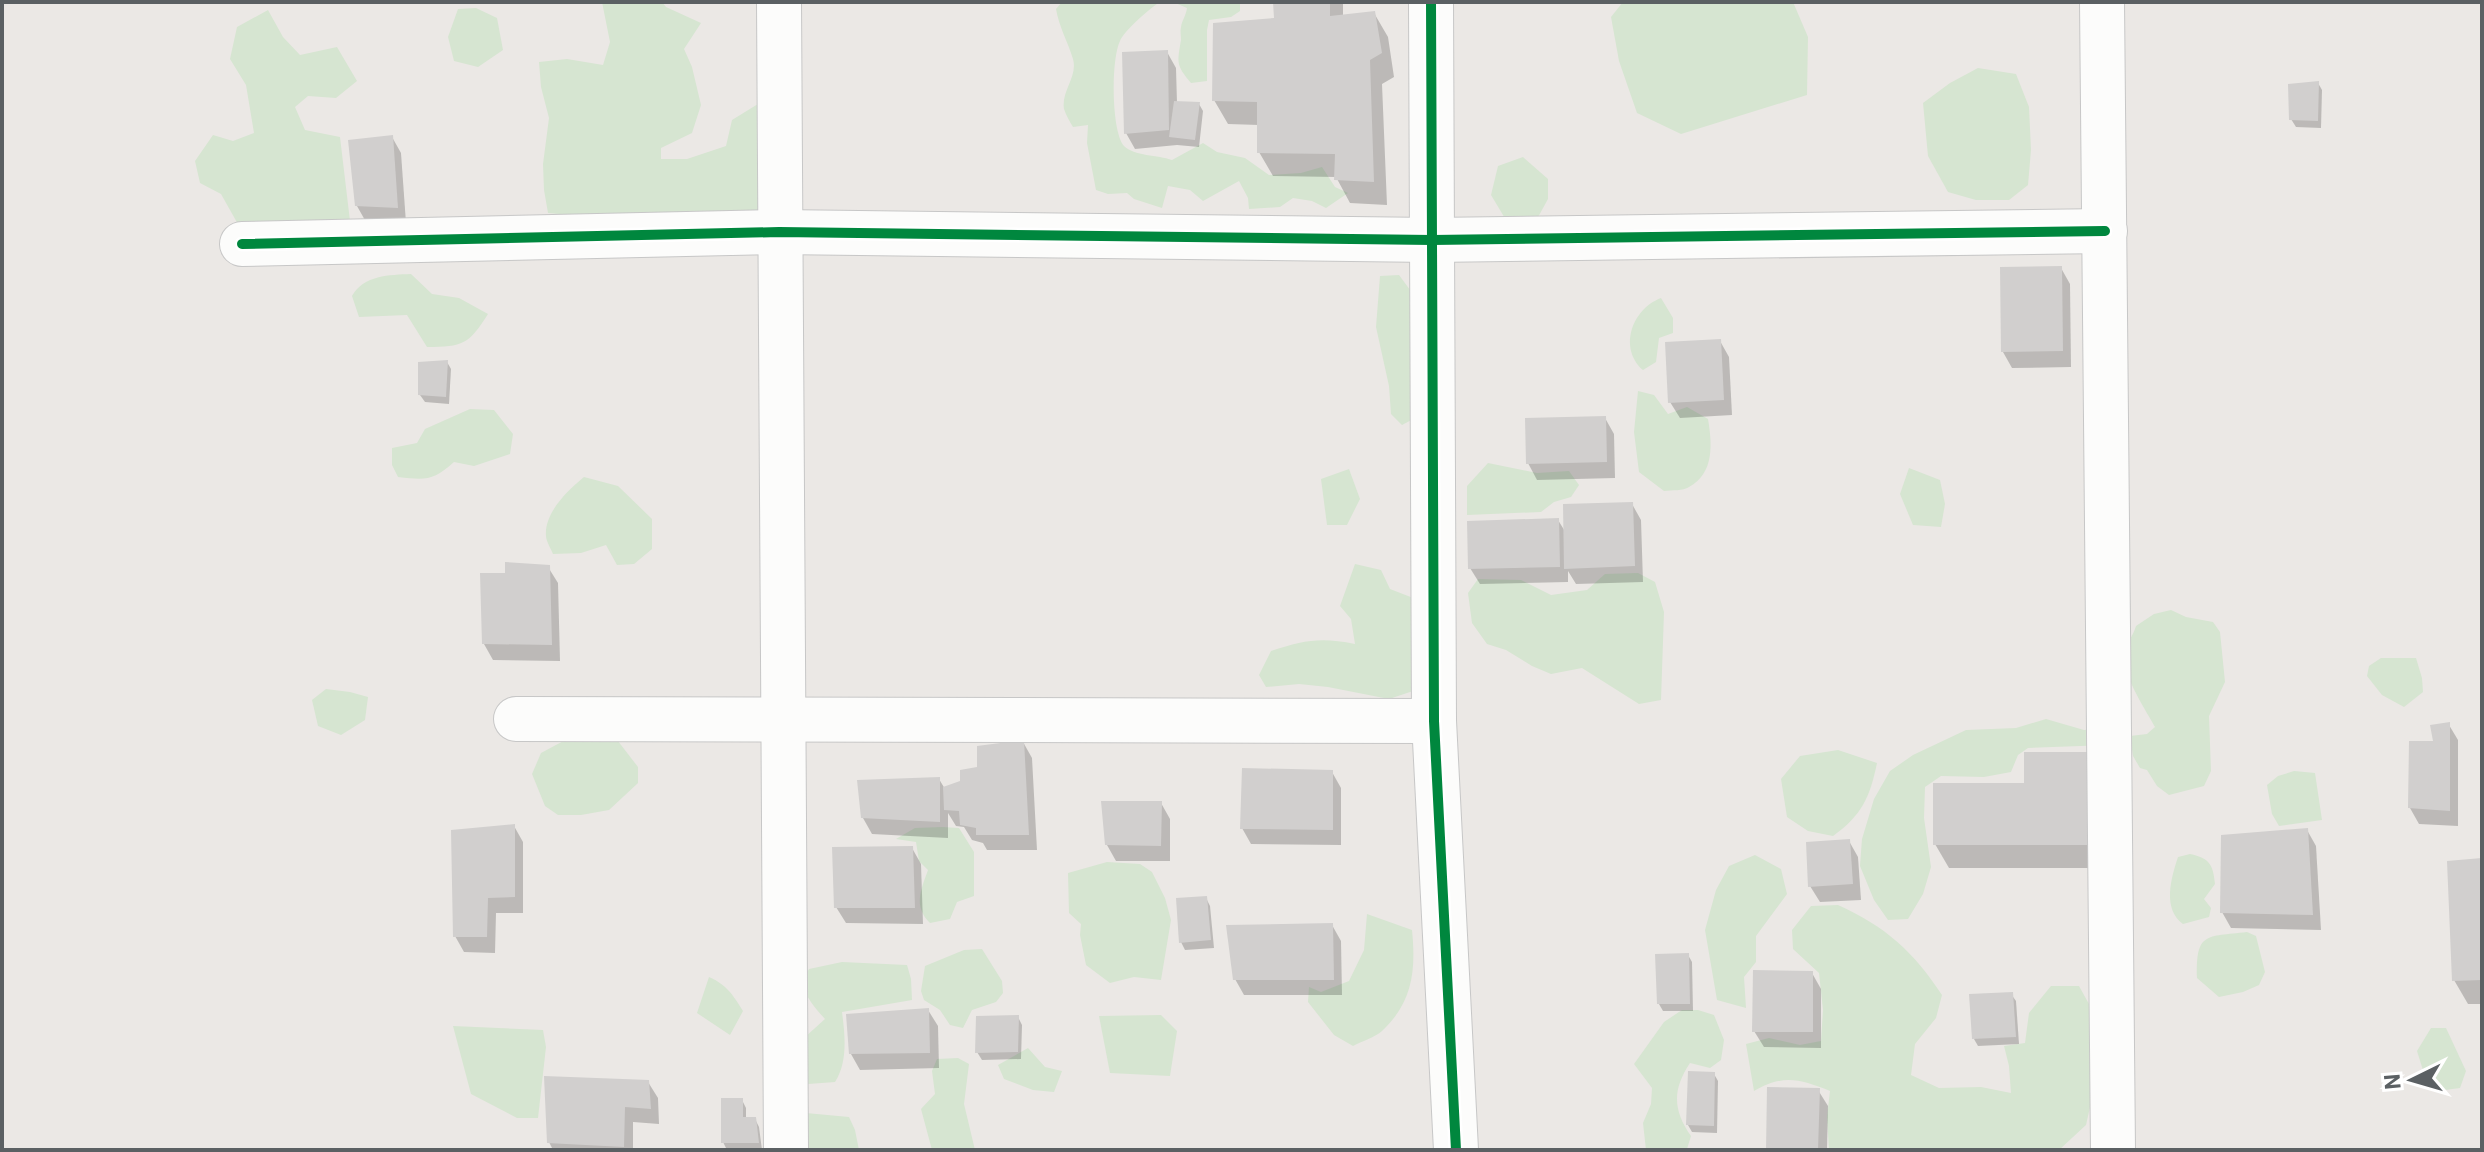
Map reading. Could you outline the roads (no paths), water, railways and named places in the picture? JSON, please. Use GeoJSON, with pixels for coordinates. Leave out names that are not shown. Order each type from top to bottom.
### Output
{"type":"FeatureCollection","features":[{"type":"Feature","properties":{"kind":"street"},"geometry":{"type":"LineString","coordinates":[[779,2],[786,1150]]}},
{"type":"Feature","properties":{"kind":"street"},"geometry":{"type":"LineString","coordinates":[[1431,2],[1434,721],[1456,1150]]}},
{"type":"Feature","properties":{"kind":"street"},"geometry":{"type":"LineString","coordinates":[[2102,2],[2113,1150]]}},
{"type":"Feature","properties":{"kind":"street"},"geometry":{"type":"LineString","coordinates":[[242,244],[779,232],[1432,240],[2105,231]]}},
{"type":"Feature","properties":{"kind":"street"},"geometry":{"type":"LineString","coordinates":[[516,719],[1434,721]]}}]}
